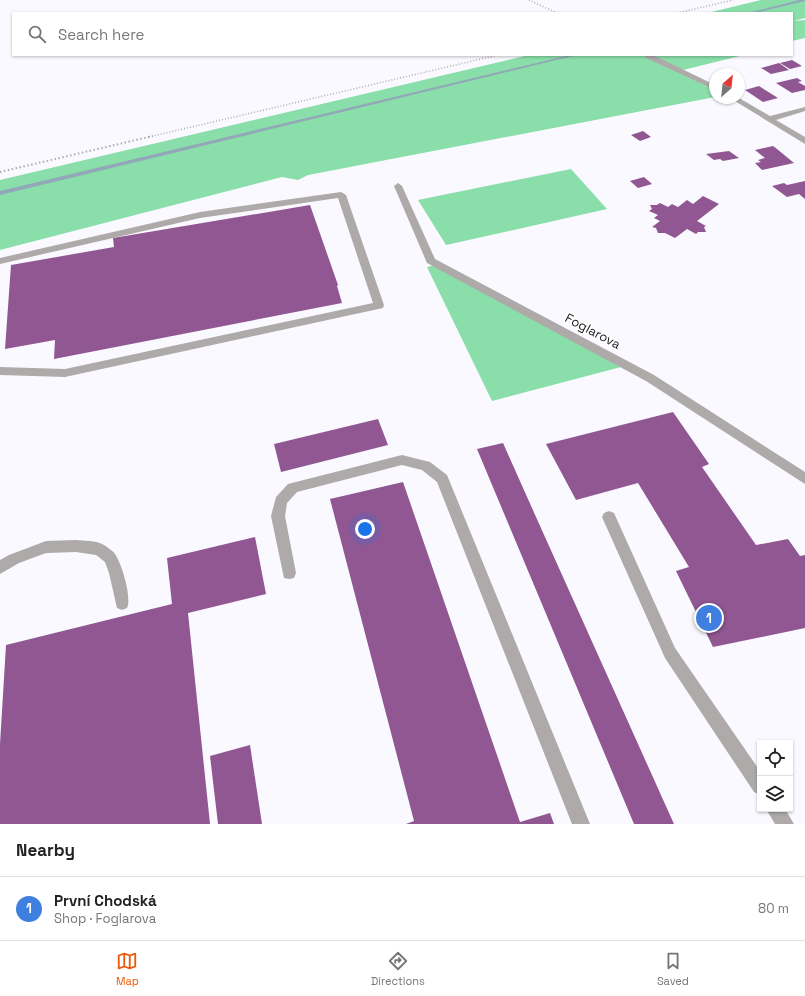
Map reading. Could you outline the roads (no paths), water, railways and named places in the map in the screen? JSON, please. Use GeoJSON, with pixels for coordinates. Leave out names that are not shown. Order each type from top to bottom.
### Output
{"type":"FeatureCollection","features":[{"type":"Feature","properties":{"kind":"street"},"geometry":{"type":"LineString","coordinates":[[649,56],[709,85]]}},
{"type":"Feature","properties":{"kind":"street"},"geometry":{"type":"LineString","coordinates":[[744,104],[805,141]]}},
{"type":"Feature","properties":{"kind":"street"},"geometry":{"type":"LineString","coordinates":[[770,119],[805,109]]}},
{"type":"Feature","properties":{"kind":"street","name":"Foglarova"},"geometry":{"type":"LineString","coordinates":[[398,186],[431,260],[650,378],[805,479]]}},
{"type":"Feature","properties":{"kind":"street"},"geometry":{"type":"LineString","coordinates":[[0,261],[200,215],[341,195],[380,305],[65,373],[0,371]]}},
{"type":"Feature","properties":{"kind":"street"},"geometry":{"type":"LineString","coordinates":[[289,573],[278,516],[281,501],[293,488],[402,460],[426,466],[442,478],[581,824]]}},
{"type":"Feature","properties":{"kind":"street"},"geometry":{"type":"LineString","coordinates":[[609,517],[670,652],[757,782]]}},
{"type":"Feature","properties":{"kind":"street"},"geometry":{"type":"LineString","coordinates":[[0,568],[14,559],[46,547],[76,546],[99,548],[110,558],[116,573],[122,603]]}},
{"type":"Feature","properties":{"kind":"street"},"geometry":{"type":"LineString","coordinates":[[777,812],[785,824]]}},
{"type":"Feature","properties":{"kind":"waterway"},"geometry":{"type":"LineString","coordinates":[[754,12],[804,0]]}},
{"type":"Feature","properties":{"kind":"waterway"},"geometry":{"type":"LineString","coordinates":[[0,193],[571,56]]}},
{"type":"Feature","properties":{"kind":"place","name":"První Chodská"},"geometry":{"type":"Point","coordinates":[709,618]}}]}
